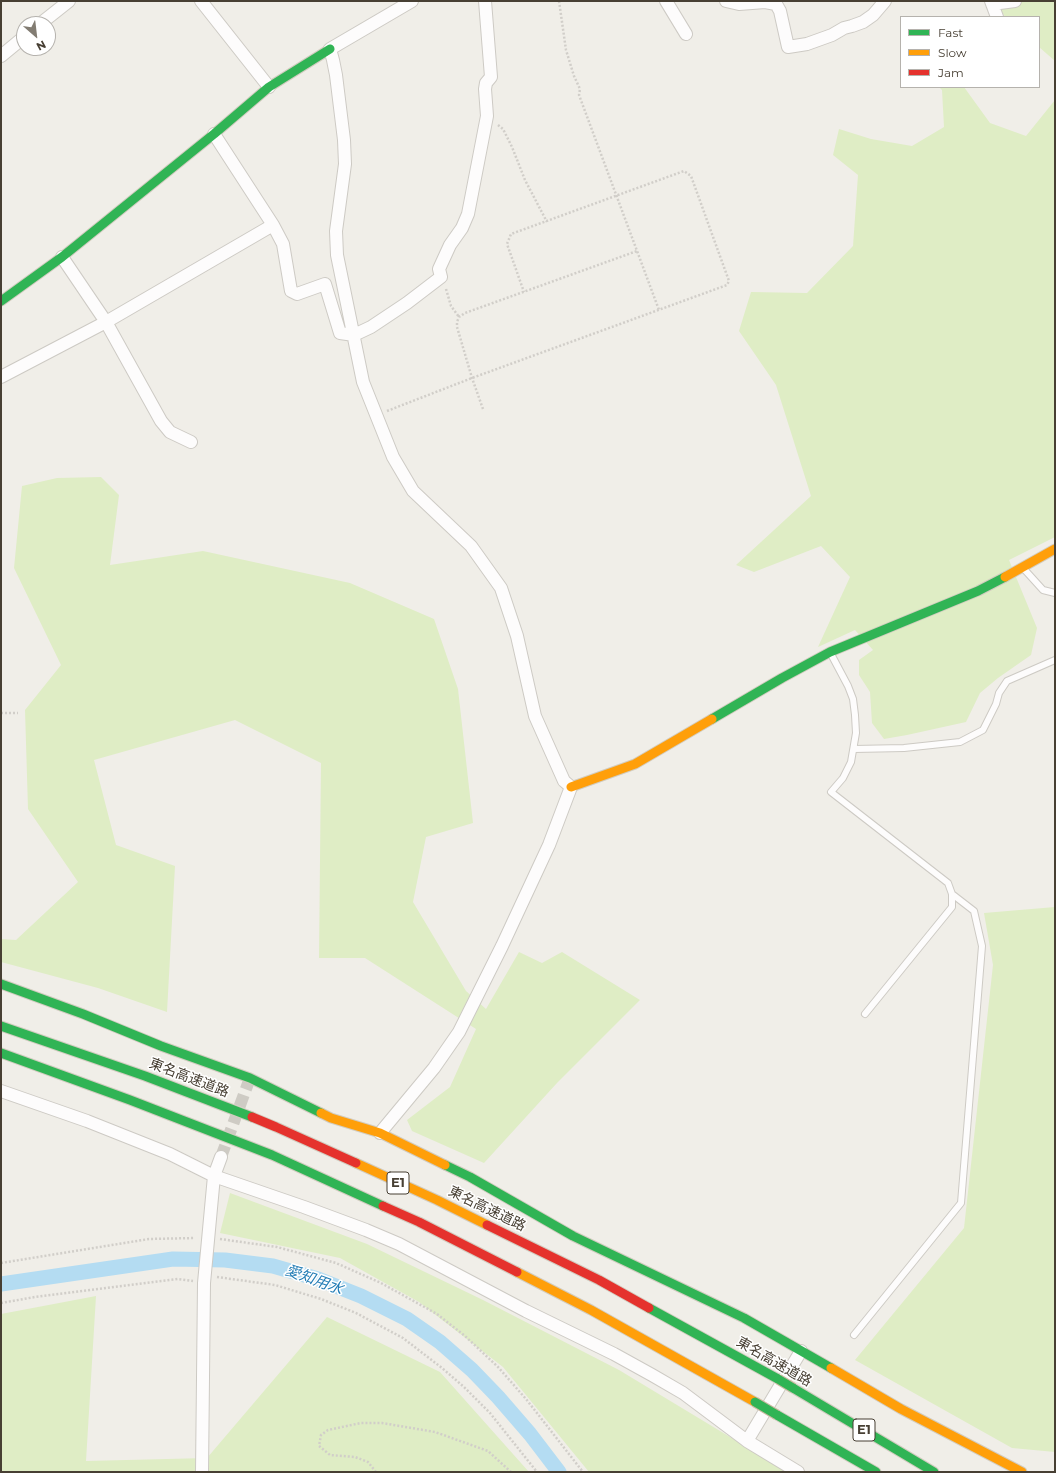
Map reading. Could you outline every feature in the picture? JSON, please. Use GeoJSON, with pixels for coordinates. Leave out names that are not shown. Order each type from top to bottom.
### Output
{"type":"FeatureCollection","features":[{"type":"Feature","properties":{"kind":"main road"},"geometry":{"type":"LineString","coordinates":[[2,298],[62,257],[214,134],[269,87],[330,50]]}},
{"type":"Feature","properties":{"kind":"main road"},"geometry":{"type":"LineString","coordinates":[[571,787],[635,764],[782,678],[830,652],[908,618],[978,591],[1023,568],[1055,549]]}},
{"type":"Feature","properties":{"kind":"main road"},"geometry":{"type":"LineString","coordinates":[[1,984],[82,1014],[161,1046],[250,1078],[331,1118],[380,1134],[470,1177],[573,1236],[744,1318],[901,1409],[1022,1472]]}},
{"type":"Feature","properties":{"kind":"main road","name":"東名高速道路"},"geometry":{"type":"LineString","coordinates":[[1,1026],[145,1076],[276,1127],[423,1194],[599,1280],[778,1379],[934,1472]]}},
{"type":"Feature","properties":{"kind":"main road","name":"E1"},"geometry":{"type":"LineString","coordinates":[[1,1053],[130,1100],[272,1155],[419,1222],[591,1310],[876,1472]]}},
{"type":"Feature","properties":{"kind":"street"},"geometry":{"type":"LineString","coordinates":[[50,16],[69,1]]}},
{"type":"Feature","properties":{"kind":"street"},"geometry":{"type":"LineString","coordinates":[[202,1],[269,87]]}},
{"type":"Feature","properties":{"kind":"street"},"geometry":{"type":"LineString","coordinates":[[380,1134],[434,1068],[459,1032],[502,946],[549,845],[571,787],[564,781],[534,716],[517,636],[501,588],[471,546],[413,491],[393,457],[375,416],[363,382],[337,255],[336,231],[345,164],[344,140],[338,90],[330,50],[412,1]]}},
{"type":"Feature","properties":{"kind":"street"},"geometry":{"type":"LineString","coordinates":[[214,134],[283,244],[291,291],[297,294],[324,284],[340,333],[354,335],[371,327],[407,303],[441,277],[439,269],[450,245],[462,228],[468,214],[487,116],[485,89],[486,82],[491,76],[486,1]]}},
{"type":"Feature","properties":{"kind":"street"},"geometry":{"type":"LineString","coordinates":[[666,1],[686,34]]}},
{"type":"Feature","properties":{"kind":"street"},"geometry":{"type":"LineString","coordinates":[[726,1],[738,4],[765,2],[776,4],[780,11],[788,47],[807,44],[832,35],[844,28],[863,22],[877,11],[885,1]]}},
{"type":"Feature","properties":{"kind":"street"},"geometry":{"type":"LineString","coordinates":[[997,16],[992,2],[1015,1]]}},
{"type":"Feature","properties":{"kind":"street"},"geometry":{"type":"LineString","coordinates":[[1,56],[16,44]]}},
{"type":"Feature","properties":{"kind":"street"},"geometry":{"type":"LineString","coordinates":[[1,377],[106,322],[273,226]]}},
{"type":"Feature","properties":{"kind":"street"},"geometry":{"type":"LineString","coordinates":[[62,257],[106,322],[161,421],[170,432],[191,442]]}},
{"type":"Feature","properties":{"kind":"street"},"geometry":{"type":"LineString","coordinates":[[1,1091],[108,1129],[170,1154],[214,1176],[304,1207],[399,1244],[526,1311],[627,1361],[683,1393],[748,1441],[798,1472]]}},
{"type":"Feature","properties":{"kind":"street"},"geometry":{"type":"LineString","coordinates":[[202,1472],[205,1279],[214,1176],[221,1157]]}},
{"type":"Feature","properties":{"kind":"street"},"geometry":{"type":"LineString","coordinates":[[748,1441],[801,1351]]}},
{"type":"Feature","properties":{"kind":"lane"},"geometry":{"type":"LineString","coordinates":[[1023,568],[1042,590],[1055,593]]}},
{"type":"Feature","properties":{"kind":"lane"},"geometry":{"type":"LineString","coordinates":[[830,652],[848,686],[853,699],[856,733],[851,762],[843,778],[832,792],[948,884],[952,894],[952,907],[866,1014]]}},
{"type":"Feature","properties":{"kind":"lane"},"geometry":{"type":"LineString","coordinates":[[854,748],[904,748],[960,742],[983,730],[996,704],[999,693],[1007,681],[1055,660]]}},
{"type":"Feature","properties":{"kind":"lane"},"geometry":{"type":"LineString","coordinates":[[854,1335],[961,1203],[982,946],[974,911],[952,894]]}},
{"type":"Feature","properties":{"kind":"path"},"geometry":{"type":"LineString","coordinates":[[559,1],[568,60],[580,89],[579,95],[659,310]]}},
{"type":"Feature","properties":{"kind":"path"},"geometry":{"type":"LineString","coordinates":[[487,116],[494,120],[503,129],[525,180],[547,222]]}},
{"type":"Feature","properties":{"kind":"path"},"geometry":{"type":"LineString","coordinates":[[375,416],[472,378],[726,285],[729,281],[694,183],[691,176],[684,172],[511,234],[507,244],[524,292]]}},
{"type":"Feature","properties":{"kind":"path"},"geometry":{"type":"LineString","coordinates":[[483,409],[457,327],[459,317],[465,313],[637,251]]}},
{"type":"Feature","properties":{"kind":"path"},"geometry":{"type":"LineString","coordinates":[[441,277],[451,306],[459,317]]}},
{"type":"Feature","properties":{"kind":"path"},"geometry":{"type":"LineString","coordinates":[[1,713],[18,713]]}},
{"type":"Feature","properties":{"kind":"path"},"geometry":{"type":"LineString","coordinates":[[1,1262],[150,1239],[208,1239],[230,1240],[277,1247],[336,1263],[381,1283],[437,1314],[465,1336],[498,1367],[526,1399],[583,1472]]}},
{"type":"Feature","properties":{"kind":"path"},"geometry":{"type":"LineString","coordinates":[[1,1303],[35,1297],[178,1279],[232,1278],[275,1286],[321,1299],[356,1313],[403,1338],[442,1368],[464,1386],[490,1414],[537,1472]]}},
{"type":"Feature","properties":{"kind":"path"},"geometry":{"type":"LineString","coordinates":[[376,1472],[368,1462],[355,1458],[330,1455],[319,1446],[321,1435],[328,1430],[361,1423],[382,1423],[435,1432],[488,1451],[511,1472]]}},
{"type":"Feature","properties":{"kind":"green space"},"geometry":{"type":"Polygon","coordinates":[[[995,1],[1055,1],[1055,61],[1040,48],[1040,16],[1004,16],[995,1]]]}},
{"type":"Feature","properties":{"kind":"green space"},"geometry":{"type":"Polygon","coordinates":[[[940,88],[965,88],[990,123],[1026,136],[1055,100],[1055,537],[1009,560],[1037,628],[1031,655],[998,678],[980,693],[966,722],[884,739],[872,723],[870,692],[859,675],[859,660],[873,650],[855,630],[818,647],[850,577],[821,546],[754,572],[736,565],[811,496],[776,385],[739,331],[751,292],[807,293],[853,246],[858,175],[833,155],[839,129],[871,139],[912,146],[944,127],[942,90],[940,88]]]}},
{"type":"Feature","properties":{"kind":"green space"},"geometry":{"type":"Polygon","coordinates":[[[101,477],[119,495],[110,565],[203,551],[350,583],[434,619],[458,689],[473,823],[426,837],[413,902],[466,991],[486,1009],[519,952],[542,963],[562,952],[640,1000],[557,1083],[484,1163],[412,1131],[407,1120],[450,1087],[476,1029],[365,958],[319,958],[321,763],[235,720],[94,760],[116,845],[175,866],[167,1012],[98,988],[1,962],[1,939],[16,940],[78,882],[28,809],[25,710],[61,665],[14,568],[22,486],[57,478],[101,477]]]}},
{"type":"Feature","properties":{"kind":"green space"},"geometry":{"type":"Polygon","coordinates":[[[1055,907],[1055,1452],[1012,1448],[855,1360],[964,1228],[993,965],[984,913],[1055,907]]]}},
{"type":"Feature","properties":{"kind":"green space"},"geometry":{"type":"Polygon","coordinates":[[[230,1193],[367,1244],[483,1300],[619,1370],[788,1472],[589,1472],[503,1367],[419,1302],[340,1258],[220,1233],[230,1193]]]}},
{"type":"Feature","properties":{"kind":"green space"},"geometry":{"type":"Polygon","coordinates":[[[96,1296],[86,1461],[207,1458],[327,1317],[440,1372],[529,1472],[1,1472],[1,1314],[96,1296]]]}},
{"type":"Feature","properties":{"kind":"waterway","name":"愛知用水"},"geometry":{"type":"LineString","coordinates":[[1,1284],[173,1259],[225,1260],[273,1266],[318,1279],[361,1296],[407,1319],[440,1342],[472,1370],[498,1397],[530,1434],[559,1472]]}},
{"type":"Feature","properties":{"kind":"tunnel"},"geometry":{"type":"LineString","coordinates":[[221,1157],[250,1078]]}},
{"type":"Feature","properties":{"kind":"traffic: fast"},"geometry":{"type":"LineString","coordinates":[[1,301],[62,257],[214,134],[269,87],[330,49]]}},
{"type":"Feature","properties":{"kind":"traffic: fast"},"geometry":{"type":"LineString","coordinates":[[712,719],[830,652],[978,591],[1005,577]]}},
{"type":"Feature","properties":{"kind":"traffic: fast"},"geometry":{"type":"LineString","coordinates":[[1,984],[83,1014],[161,1046],[250,1078],[321,1113]]}},
{"type":"Feature","properties":{"kind":"traffic: fast"},"geometry":{"type":"LineString","coordinates":[[1,1026],[145,1076],[252,1117]]}},
{"type":"Feature","properties":{"kind":"traffic: fast"},"geometry":{"type":"LineString","coordinates":[[1,1053],[130,1100],[272,1155],[383,1206]]}},
{"type":"Feature","properties":{"kind":"traffic: fast"},"geometry":{"type":"LineString","coordinates":[[445,1165],[470,1177],[573,1236],[744,1318],[831,1368]]}},
{"type":"Feature","properties":{"kind":"traffic: fast"},"geometry":{"type":"LineString","coordinates":[[649,1308],[778,1379]]}},
{"type":"Feature","properties":{"kind":"traffic: fast"},"geometry":{"type":"LineString","coordinates":[[778,1379],[793,1388]]}},
{"type":"Feature","properties":{"kind":"traffic: fast"},"geometry":{"type":"LineString","coordinates":[[793,1388],[934,1472]]}},
{"type":"Feature","properties":{"kind":"traffic: fast"},"geometry":{"type":"LineString","coordinates":[[755,1402],[777,1415]]}},
{"type":"Feature","properties":{"kind":"traffic: fast"},"geometry":{"type":"LineString","coordinates":[[777,1415],[876,1472]]}},
{"type":"Feature","properties":{"kind":"traffic: slow"},"geometry":{"type":"LineString","coordinates":[[1005,577],[1055,549]]}},
{"type":"Feature","properties":{"kind":"traffic: slow"},"geometry":{"type":"LineString","coordinates":[[571,787],[635,764],[712,719]]}},
{"type":"Feature","properties":{"kind":"traffic: slow"},"geometry":{"type":"LineString","coordinates":[[321,1113],[331,1118],[380,1133],[445,1165]]}},
{"type":"Feature","properties":{"kind":"traffic: slow"},"geometry":{"type":"LineString","coordinates":[[356,1163],[437,1200],[487,1225]]}},
{"type":"Feature","properties":{"kind":"traffic: slow"},"geometry":{"type":"LineString","coordinates":[[517,1272],[591,1310],[755,1402]]}},
{"type":"Feature","properties":{"kind":"traffic: slow"},"geometry":{"type":"LineString","coordinates":[[831,1368],[901,1409],[1022,1472]]}},
{"type":"Feature","properties":{"kind":"traffic: jam"},"geometry":{"type":"LineString","coordinates":[[252,1117],[356,1163]]}},
{"type":"Feature","properties":{"kind":"traffic: jam"},"geometry":{"type":"LineString","coordinates":[[383,1206],[419,1222],[517,1272]]}},
{"type":"Feature","properties":{"kind":"traffic: jam"},"geometry":{"type":"LineString","coordinates":[[487,1225],[599,1280],[649,1308]]}}]}
